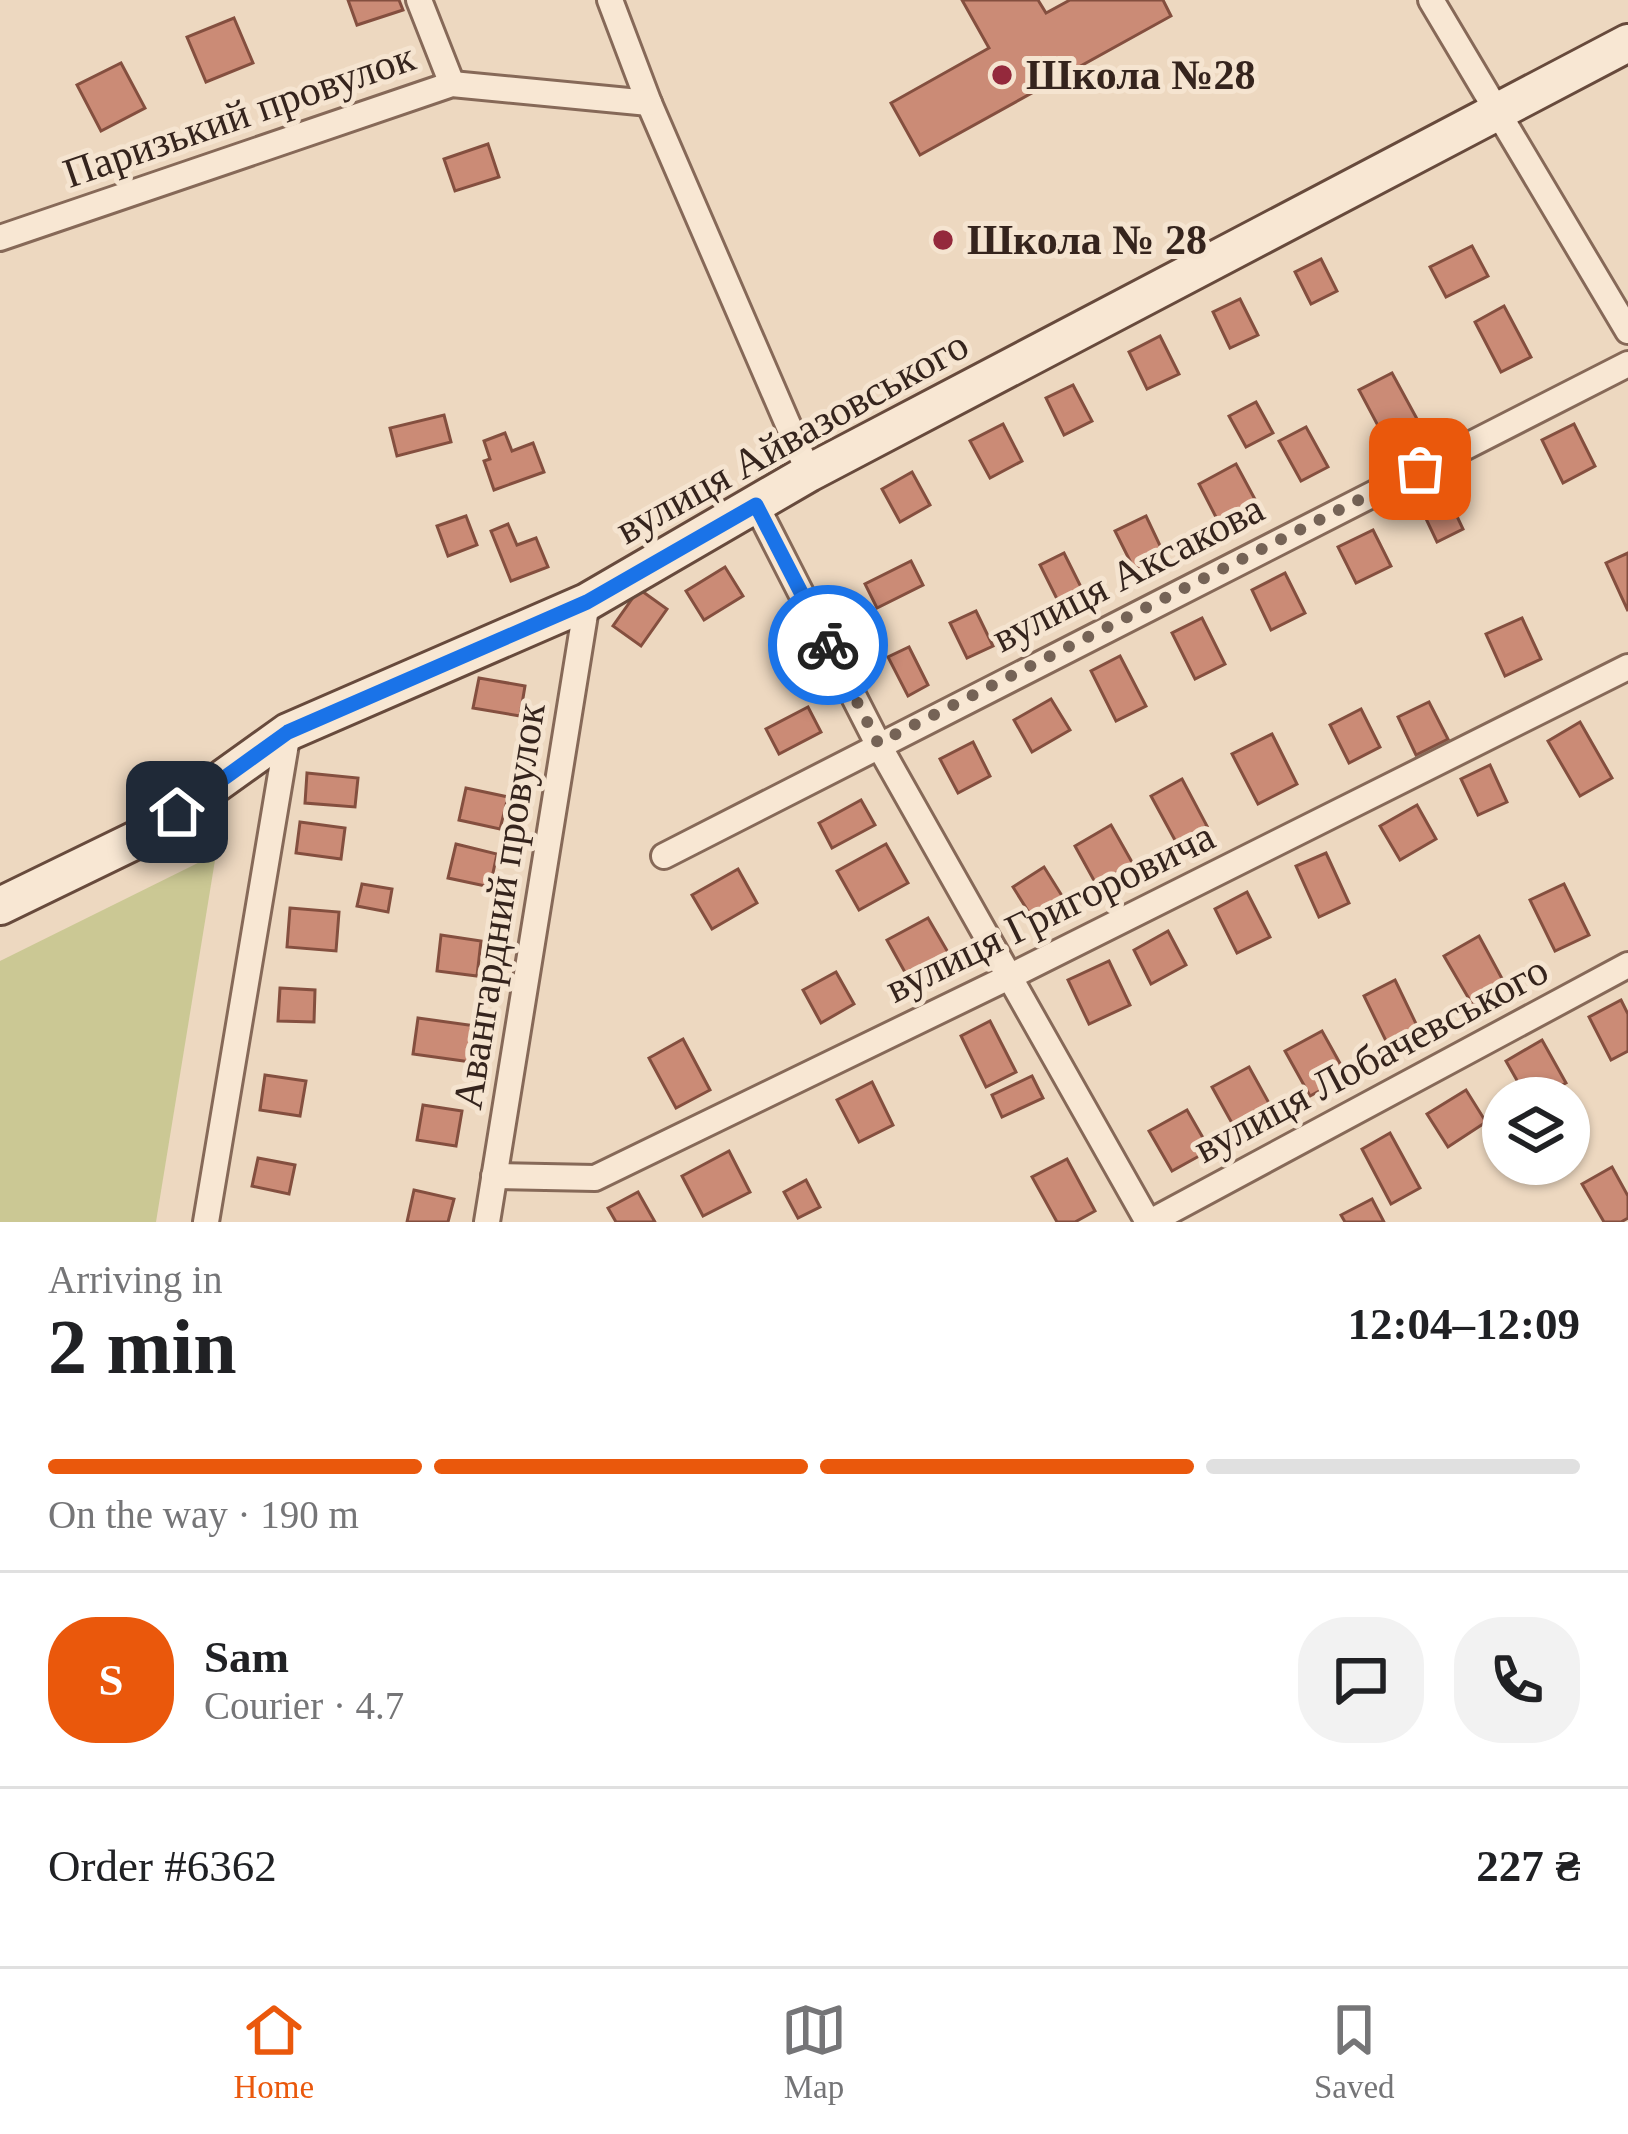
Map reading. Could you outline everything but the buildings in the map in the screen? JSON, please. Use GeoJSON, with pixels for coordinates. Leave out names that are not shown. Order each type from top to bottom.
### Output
{"type":"FeatureCollection","features":[{"type":"Feature","properties":{"kind":"street"},"geometry":{"type":"LineString","coordinates":[[419,0],[452,84]]}},
{"type":"Feature","properties":{"kind":"street"},"geometry":{"type":"LineString","coordinates":[[610,0],[649,103],[809,473]]}},
{"type":"Feature","properties":{"kind":"street"},"geometry":{"type":"LineString","coordinates":[[1430,0],[1628,331]]}},
{"type":"Feature","properties":{"kind":"street","name":"вулиця Айвазовського"},"geometry":{"type":"LineString","coordinates":[[0,906],[140,838],[288,732],[587,602],[809,473],[1628,43]]}},
{"type":"Feature","properties":{"kind":"street","name":"Паризький провулок"},"geometry":{"type":"LineString","coordinates":[[0,238],[452,84],[649,103]]}},
{"type":"Feature","properties":{"kind":"street","name":"вулиця Аксакова"},"geometry":{"type":"LineString","coordinates":[[664,856],[1628,364]]}},
{"type":"Feature","properties":{"kind":"street"},"geometry":{"type":"LineString","coordinates":[[756,505],[878,743],[1149,1222]]}},
{"type":"Feature","properties":{"kind":"street","name":"Авангардний провулок"},"geometry":{"type":"LineString","coordinates":[[487,1222],[587,602]]}},
{"type":"Feature","properties":{"kind":"street","name":"вулиця Григоровича"},"geometry":{"type":"LineString","coordinates":[[494,1176],[595,1178],[1628,667]]}},
{"type":"Feature","properties":{"kind":"street"},"geometry":{"type":"LineString","coordinates":[[206,1222],[288,732]]}},
{"type":"Feature","properties":{"kind":"street","name":"вулиця Лобачевського"},"geometry":{"type":"LineString","coordinates":[[1149,1222],[1628,965]]}},
{"type":"Feature","properties":{"kind":"shaded area"},"geometry":{"type":"Polygon","coordinates":[[[216,854],[156,1222],[0,1222],[0,961],[216,854]]]}},
{"type":"Feature","properties":{"kind":"way so far"},"geometry":{"type":"LineString","coordinates":[[828,645],[878,743],[1420,469]]}},
{"type":"Feature","properties":{"kind":"place","name":"Школа №28"},"geometry":{"type":"Point","coordinates":[1002,75]}},
{"type":"Feature","properties":{"kind":"place","name":"Школа № 28"},"geometry":{"type":"Point","coordinates":[943,240]}},
{"type":"Feature","properties":{"kind":"route"},"geometry":{"type":"LineString","coordinates":[[177,812],[288,732],[587,602],[756,505],[828,645]]}}]}
